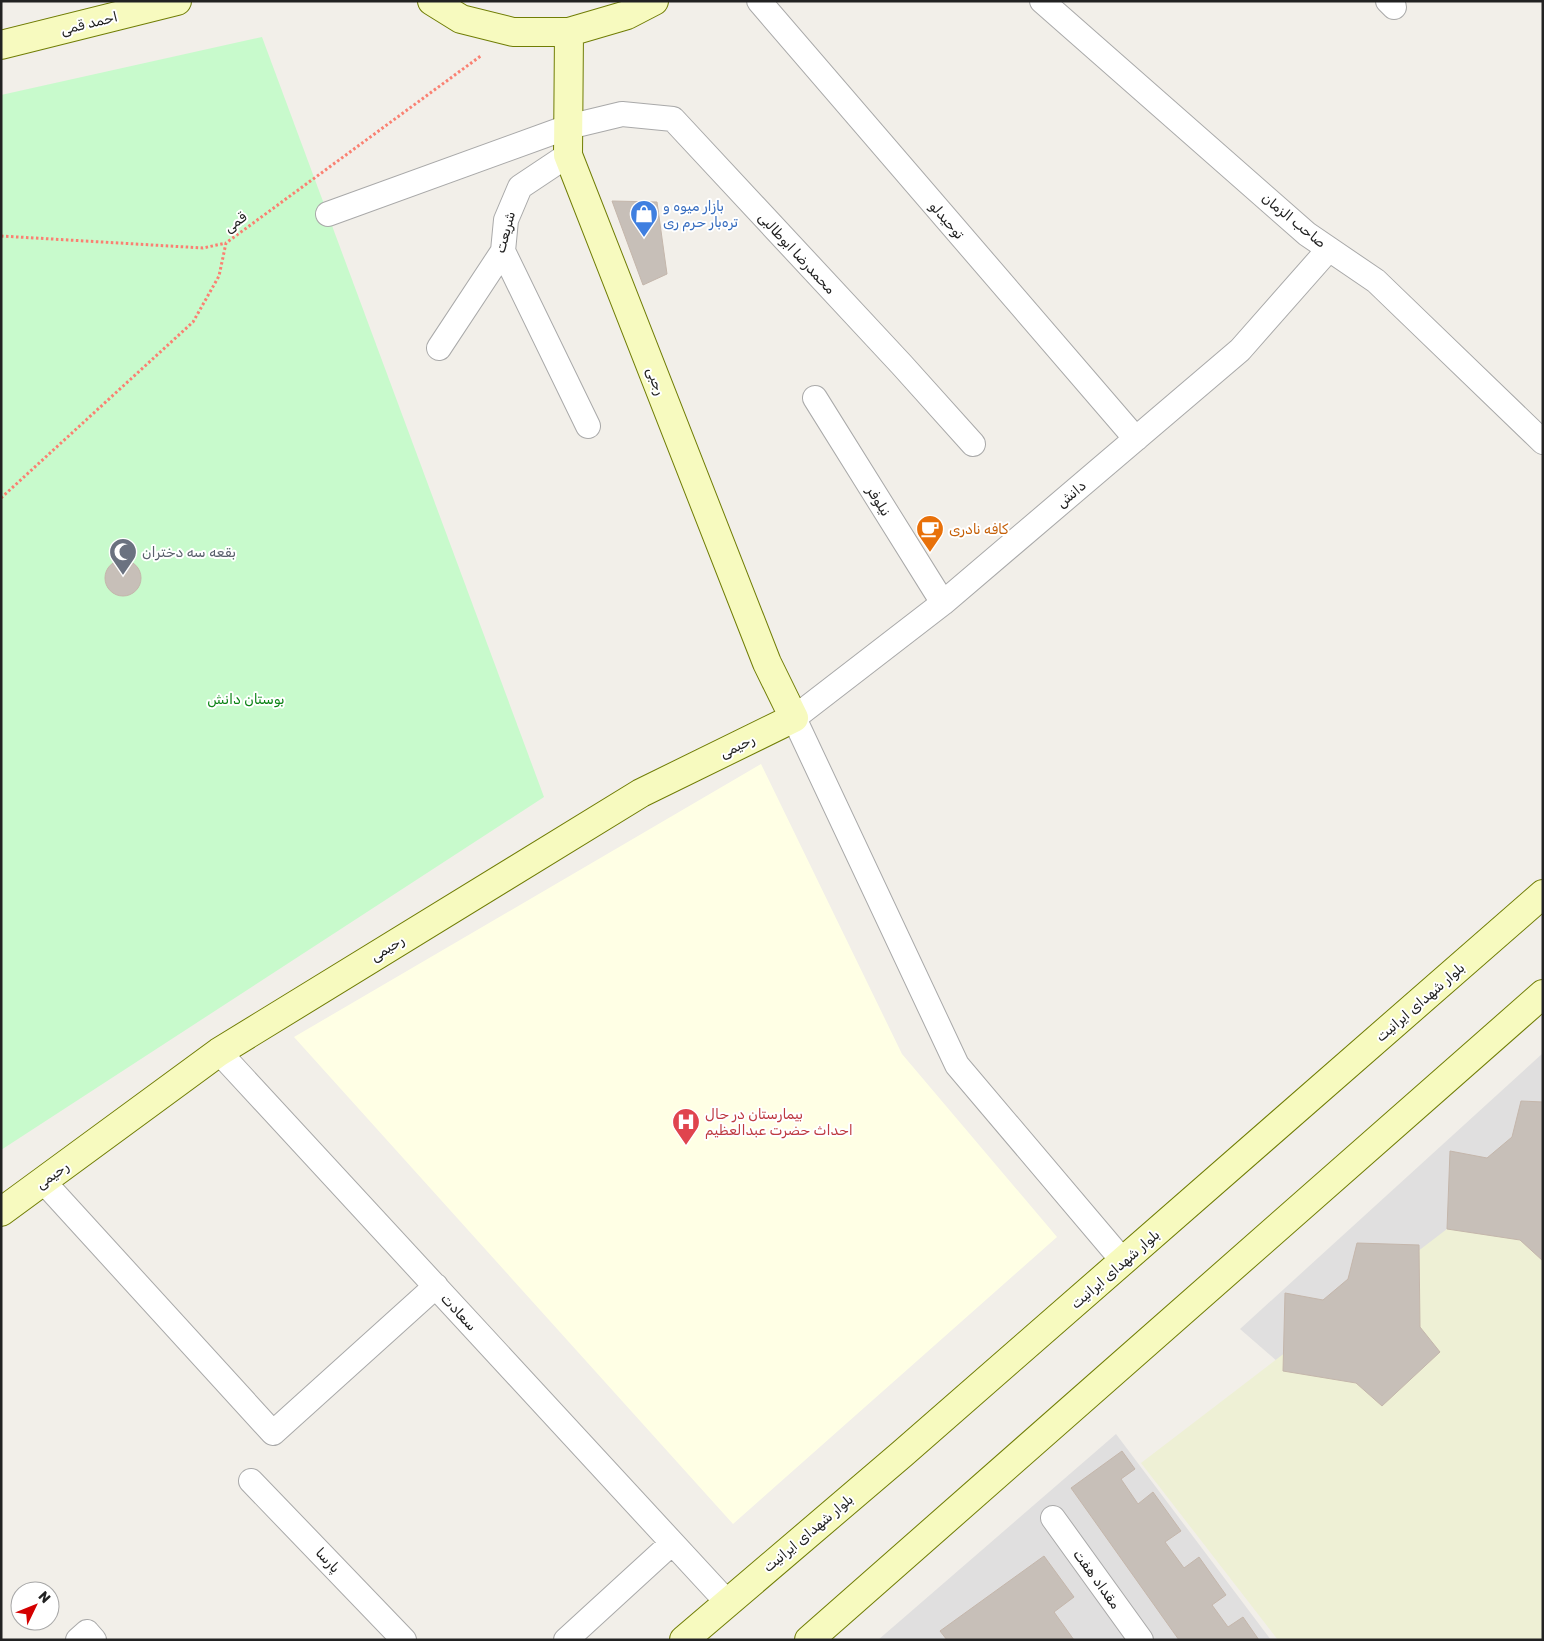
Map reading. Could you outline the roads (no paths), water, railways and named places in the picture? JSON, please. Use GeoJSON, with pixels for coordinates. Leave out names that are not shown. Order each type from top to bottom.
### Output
{"type":"FeatureCollection","features":[{"type":"Feature","properties":{"kind":"street","name":"احمد قمی"},"geometry":{"type":"LineString","coordinates":[[1,46],[177,1]]}},
{"type":"Feature","properties":{"kind":"street"},"geometry":{"type":"LineString","coordinates":[[432,1],[461,19],[513,32],[569,32],[627,15],[654,1]]}},
{"type":"Feature","properties":{"kind":"street","name":"توحیدلو"},"geometry":{"type":"LineString","coordinates":[[759,1],[1136,439]]}},
{"type":"Feature","properties":{"kind":"street","name":"صاحب الزمان"},"geometry":{"type":"LineString","coordinates":[[1042,1],[1307,234],[1376,281],[1543,442]]}},
{"type":"Feature","properties":{"kind":"street","name":"رجبی"},"geometry":{"type":"LineString","coordinates":[[569,32],[568,155],[766,664],[794,718]]}},
{"type":"Feature","properties":{"kind":"street","name":"محمدرضا ابوطالبی"},"geometry":{"type":"LineString","coordinates":[[328,214],[568,127],[622,114],[673,120],[902,365],[973,444]]}},
{"type":"Feature","properties":{"kind":"street","name":"شریعت"},"geometry":{"type":"LineString","coordinates":[[439,348],[504,251],[506,220],[520,186],[568,155]]}},
{"type":"Feature","properties":{"kind":"street","name":"دانش"},"geometry":{"type":"LineString","coordinates":[[794,718],[942,603],[1240,350],[1329,249]]}},
{"type":"Feature","properties":{"kind":"street"},"geometry":{"type":"LineString","coordinates":[[504,251],[588,426]]}},
{"type":"Feature","properties":{"kind":"street","name":"نیلوفر"},"geometry":{"type":"LineString","coordinates":[[815,398],[942,603]]}},
{"type":"Feature","properties":{"kind":"street"},"geometry":{"type":"LineString","coordinates":[[794,718],[957,1065],[1123,1261]]}},
{"type":"Feature","properties":{"kind":"street","name":"رحیمی"},"geometry":{"type":"LineString","coordinates":[[1,1212],[219,1052],[641,793],[794,718]]}},
{"type":"Feature","properties":{"kind":"street","name":"بلوار شهدای ایرانیت"},"geometry":{"type":"LineString","coordinates":[[684,1640],[902,1454],[1543,894]]}},
{"type":"Feature","properties":{"kind":"street"},"geometry":{"type":"LineString","coordinates":[[810,1640],[1543,994]]}},
{"type":"Feature","properties":{"kind":"street","name":"سعادت"},"geometry":{"type":"LineString","coordinates":[[219,1052],[727,1602]]}},
{"type":"Feature","properties":{"kind":"street"},"geometry":{"type":"LineString","coordinates":[[43,1181],[273,1433],[436,1286]]}},
{"type":"Feature","properties":{"kind":"street","name":"پارسا"},"geometry":{"type":"LineString","coordinates":[[251,1481],[404,1640]]}},
{"type":"Feature","properties":{"kind":"street","name":"مقداد هفت"},"geometry":{"type":"LineString","coordinates":[[1053,1518],[1141,1640]]}},
{"type":"Feature","properties":{"kind":"street"},"geometry":{"type":"LineString","coordinates":[[566,1640],[672,1543]]}},
{"type":"Feature","properties":{"kind":"place","name":"بازار میوه و تره‌بار حرم ری"},"geometry":{"type":"Point","coordinates":[644,238]}},
{"type":"Feature","properties":{"kind":"place","name":"کافه نادری"},"geometry":{"type":"Point","coordinates":[930,553]}},
{"type":"Feature","properties":{"kind":"place","name":"بقعه سه دختران"},"geometry":{"type":"Point","coordinates":[123,576]}},
{"type":"Feature","properties":{"kind":"place","name":"بیمارستان در حال احداث حضرت عبدالعظیم"},"geometry":{"type":"Point","coordinates":[686,1146]}},
{"type":"Feature","properties":{"kind":"park label","name":"بوستان دانش"},"geometry":{"type":"Point","coordinates":[246,699]}}]}
